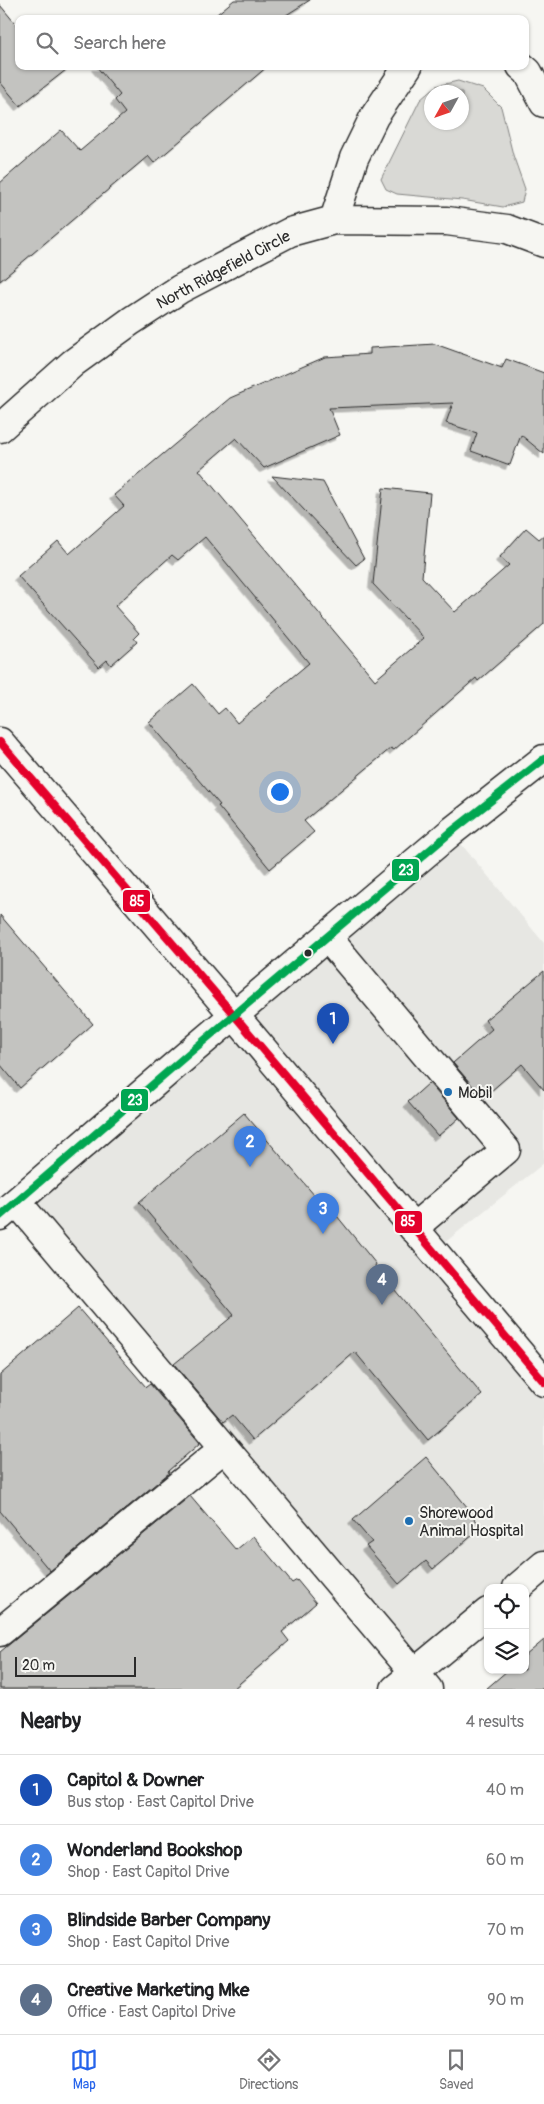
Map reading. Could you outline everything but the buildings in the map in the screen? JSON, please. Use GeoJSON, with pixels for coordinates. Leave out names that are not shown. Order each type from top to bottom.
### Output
{"type":"FeatureCollection","features":[{"type":"Feature","properties":{"kind":"street"},"geometry":{"type":"LineString","coordinates":[[334,220],[354,158],[362,141],[374,117],[405,70]]}},
{"type":"Feature","properties":{"kind":"street"},"geometry":{"type":"LineString","coordinates":[[526,70],[544,103]]}},
{"type":"Feature","properties":{"kind":"street","name":"North Ridgefield Circle"},"geometry":{"type":"LineString","coordinates":[[0,428],[73,363],[131,320],[180,289],[290,232],[334,220],[446,221],[507,229],[544,243]]}},
{"type":"Feature","properties":{"kind":"street"},"geometry":{"type":"LineString","coordinates":[[0,742],[544,1382]]}},
{"type":"Feature","properties":{"kind":"street"},"geometry":{"type":"LineString","coordinates":[[484,1616],[413,1684],[224,1448],[8,1209],[451,832],[544,760]]}},
{"type":"Feature","properties":{"kind":"street"},"geometry":{"type":"LineString","coordinates":[[327,937],[506,1150],[413,1228]]}},
{"type":"Feature","properties":{"kind":"street"},"geometry":{"type":"LineString","coordinates":[[0,1632],[224,1448]]}},
{"type":"Feature","properties":{"kind":"street"},"geometry":{"type":"LineString","coordinates":[[522,1584],[544,1565]]}},
{"type":"Feature","properties":{"kind":"shaded area"},"geometry":{"type":"Polygon","coordinates":[[[458,81],[483,89],[501,107],[513,155],[525,189],[522,202],[503,207],[462,200],[397,194],[386,189],[381,179],[420,100],[424,96],[424,130],[469,130],[469,85],[440,85],[458,81]]]}},
{"type":"Feature","properties":{"kind":"shaded area"},"geometry":{"type":"Polygon","coordinates":[[[451,832],[544,943],[544,1163],[433,1252],[544,1382],[544,1565],[522,1584],[484,1584],[484,1615],[415,1673],[17,1202],[451,832]]]}},
{"type":"Feature","properties":{"kind":"transit line","name":"85"},"geometry":{"type":"LineString","coordinates":[[0,742],[544,1382]]}},
{"type":"Feature","properties":{"kind":"transit line","name":"23"},"geometry":{"type":"LineString","coordinates":[[0,1216],[451,832],[544,759]]}},
{"type":"Feature","properties":{"kind":"place","name":"Capitol & Downer"},"geometry":{"type":"Point","coordinates":[333,1044]}},
{"type":"Feature","properties":{"kind":"place","name":"Mobil"},"geometry":{"type":"Point","coordinates":[448,1092]}},
{"type":"Feature","properties":{"kind":"place","name":"Wonderland Bookshop"},"geometry":{"type":"Point","coordinates":[250,1167]}},
{"type":"Feature","properties":{"kind":"place","name":"Blindside Barber Company"},"geometry":{"type":"Point","coordinates":[323,1234]}},
{"type":"Feature","properties":{"kind":"place","name":"Creative Marketing Mke"},"geometry":{"type":"Point","coordinates":[382,1305]}},
{"type":"Feature","properties":{"kind":"place","name":"Shorewood Animal Hospital"},"geometry":{"type":"Point","coordinates":[409,1521]}}]}
